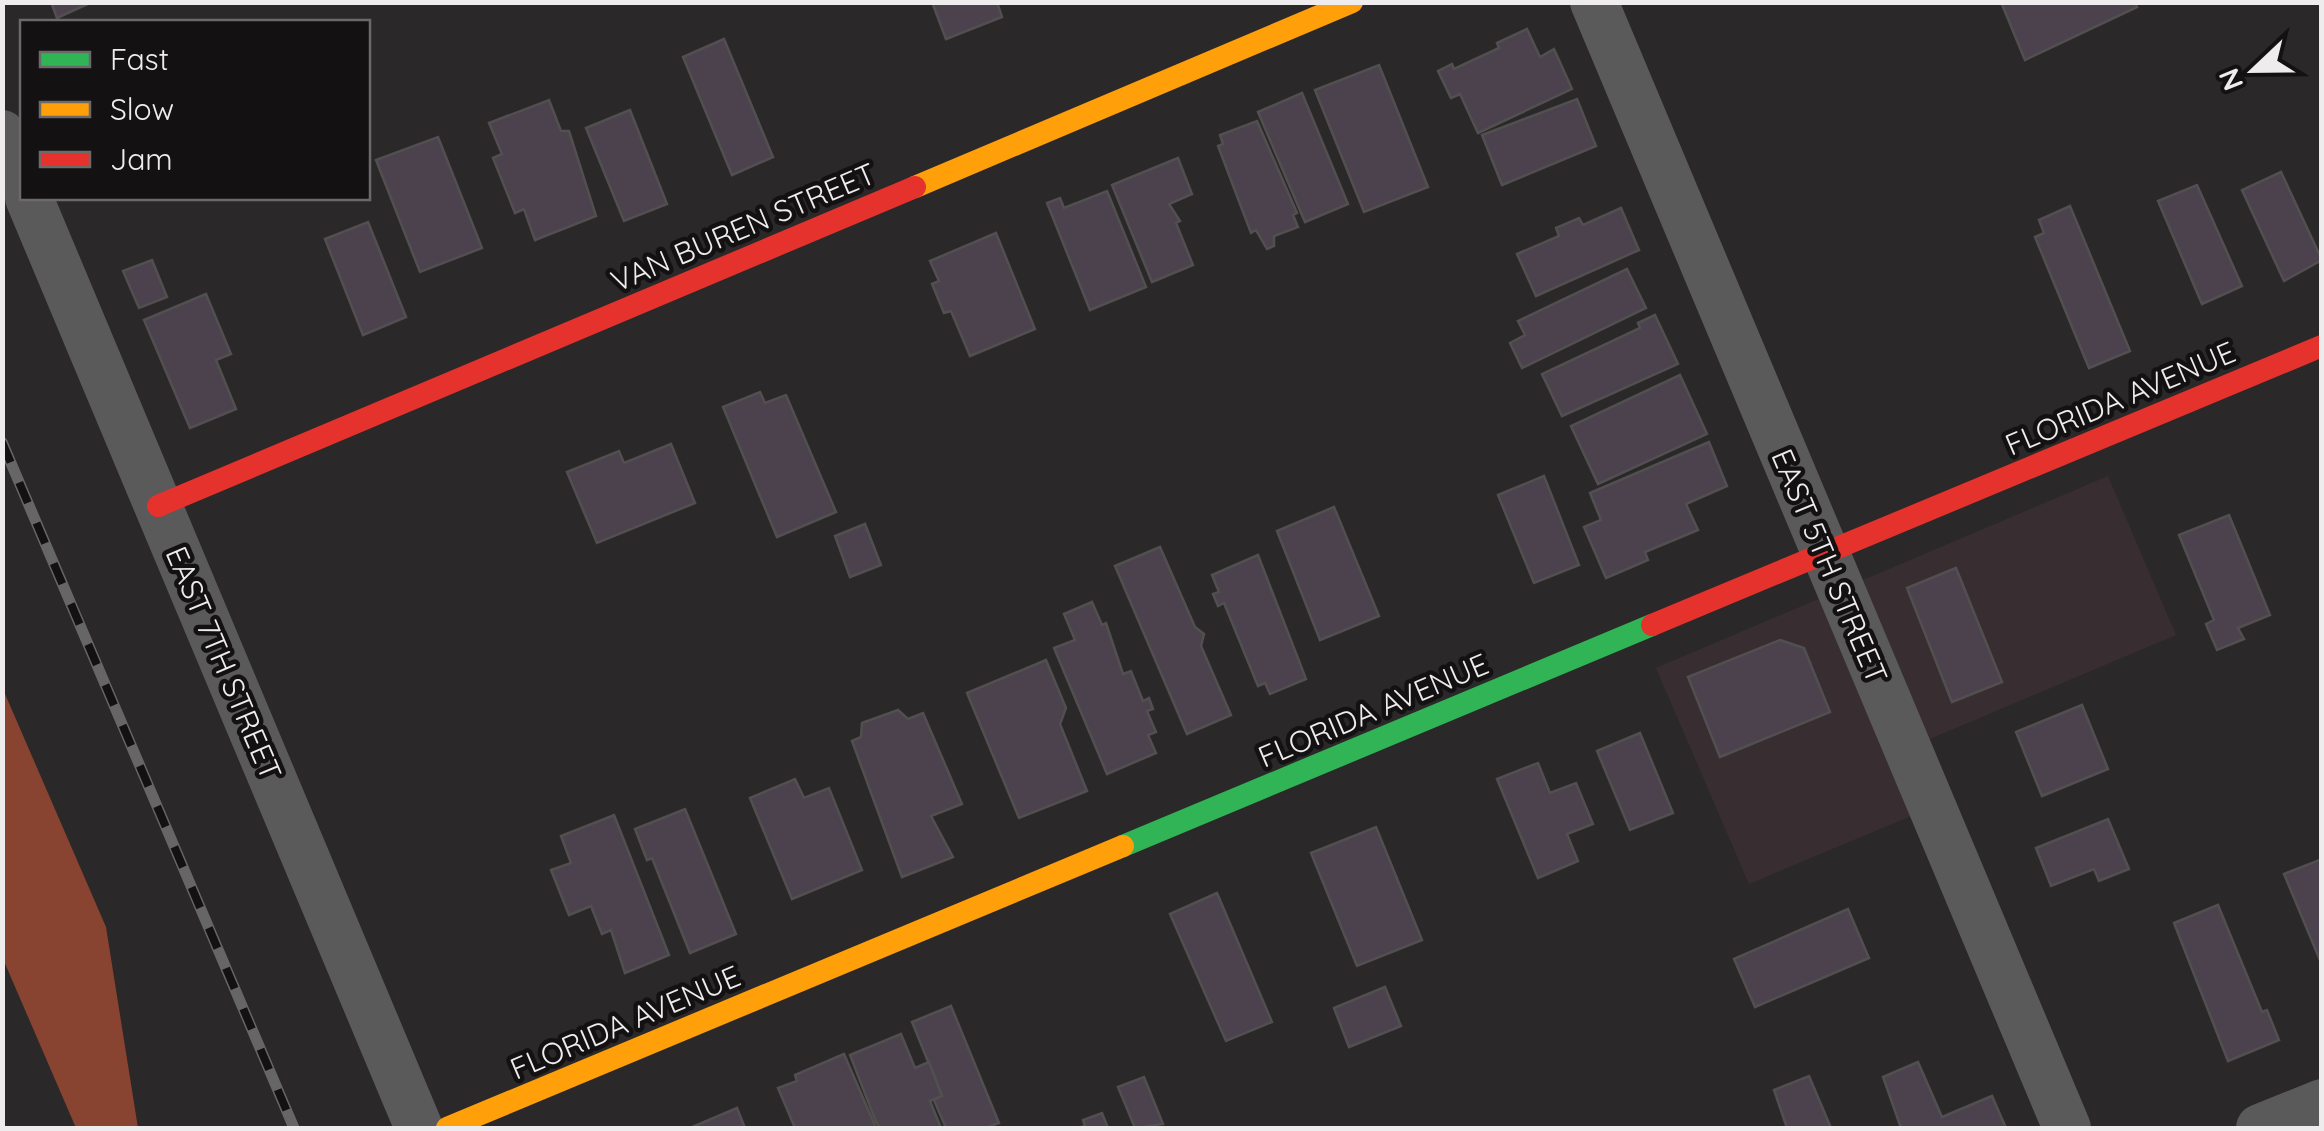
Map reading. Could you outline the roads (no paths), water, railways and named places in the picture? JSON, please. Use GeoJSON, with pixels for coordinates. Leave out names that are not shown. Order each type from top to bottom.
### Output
{"type":"FeatureCollection","features":[{"type":"Feature","properties":{"kind":"street","name":"VAN BUREN STREET"},"geometry":{"type":"LineString","coordinates":[[158,506],[1352,2]]}},
{"type":"Feature","properties":{"kind":"street","name":"EAST 5TH STREET"},"geometry":{"type":"LineString","coordinates":[[1594,2],[2067,1128]]}},
{"type":"Feature","properties":{"kind":"street"},"geometry":{"type":"LineString","coordinates":[[2,134],[20,177]]}},
{"type":"Feature","properties":{"kind":"street","name":"EAST 7TH STREET"},"geometry":{"type":"LineString","coordinates":[[30,200],[419,1128]]}},
{"type":"Feature","properties":{"kind":"street","name":"FLORIDA AVENUE"},"geometry":{"type":"LineString","coordinates":[[447,1128],[2322,346]]}},
{"type":"Feature","properties":{"kind":"street"},"geometry":{"type":"LineString","coordinates":[[2260,1128],[2322,1103]]}},
{"type":"Feature","properties":{"kind":"railway"},"geometry":{"type":"LineString","coordinates":[[2,442],[294,1128]]}}]}
